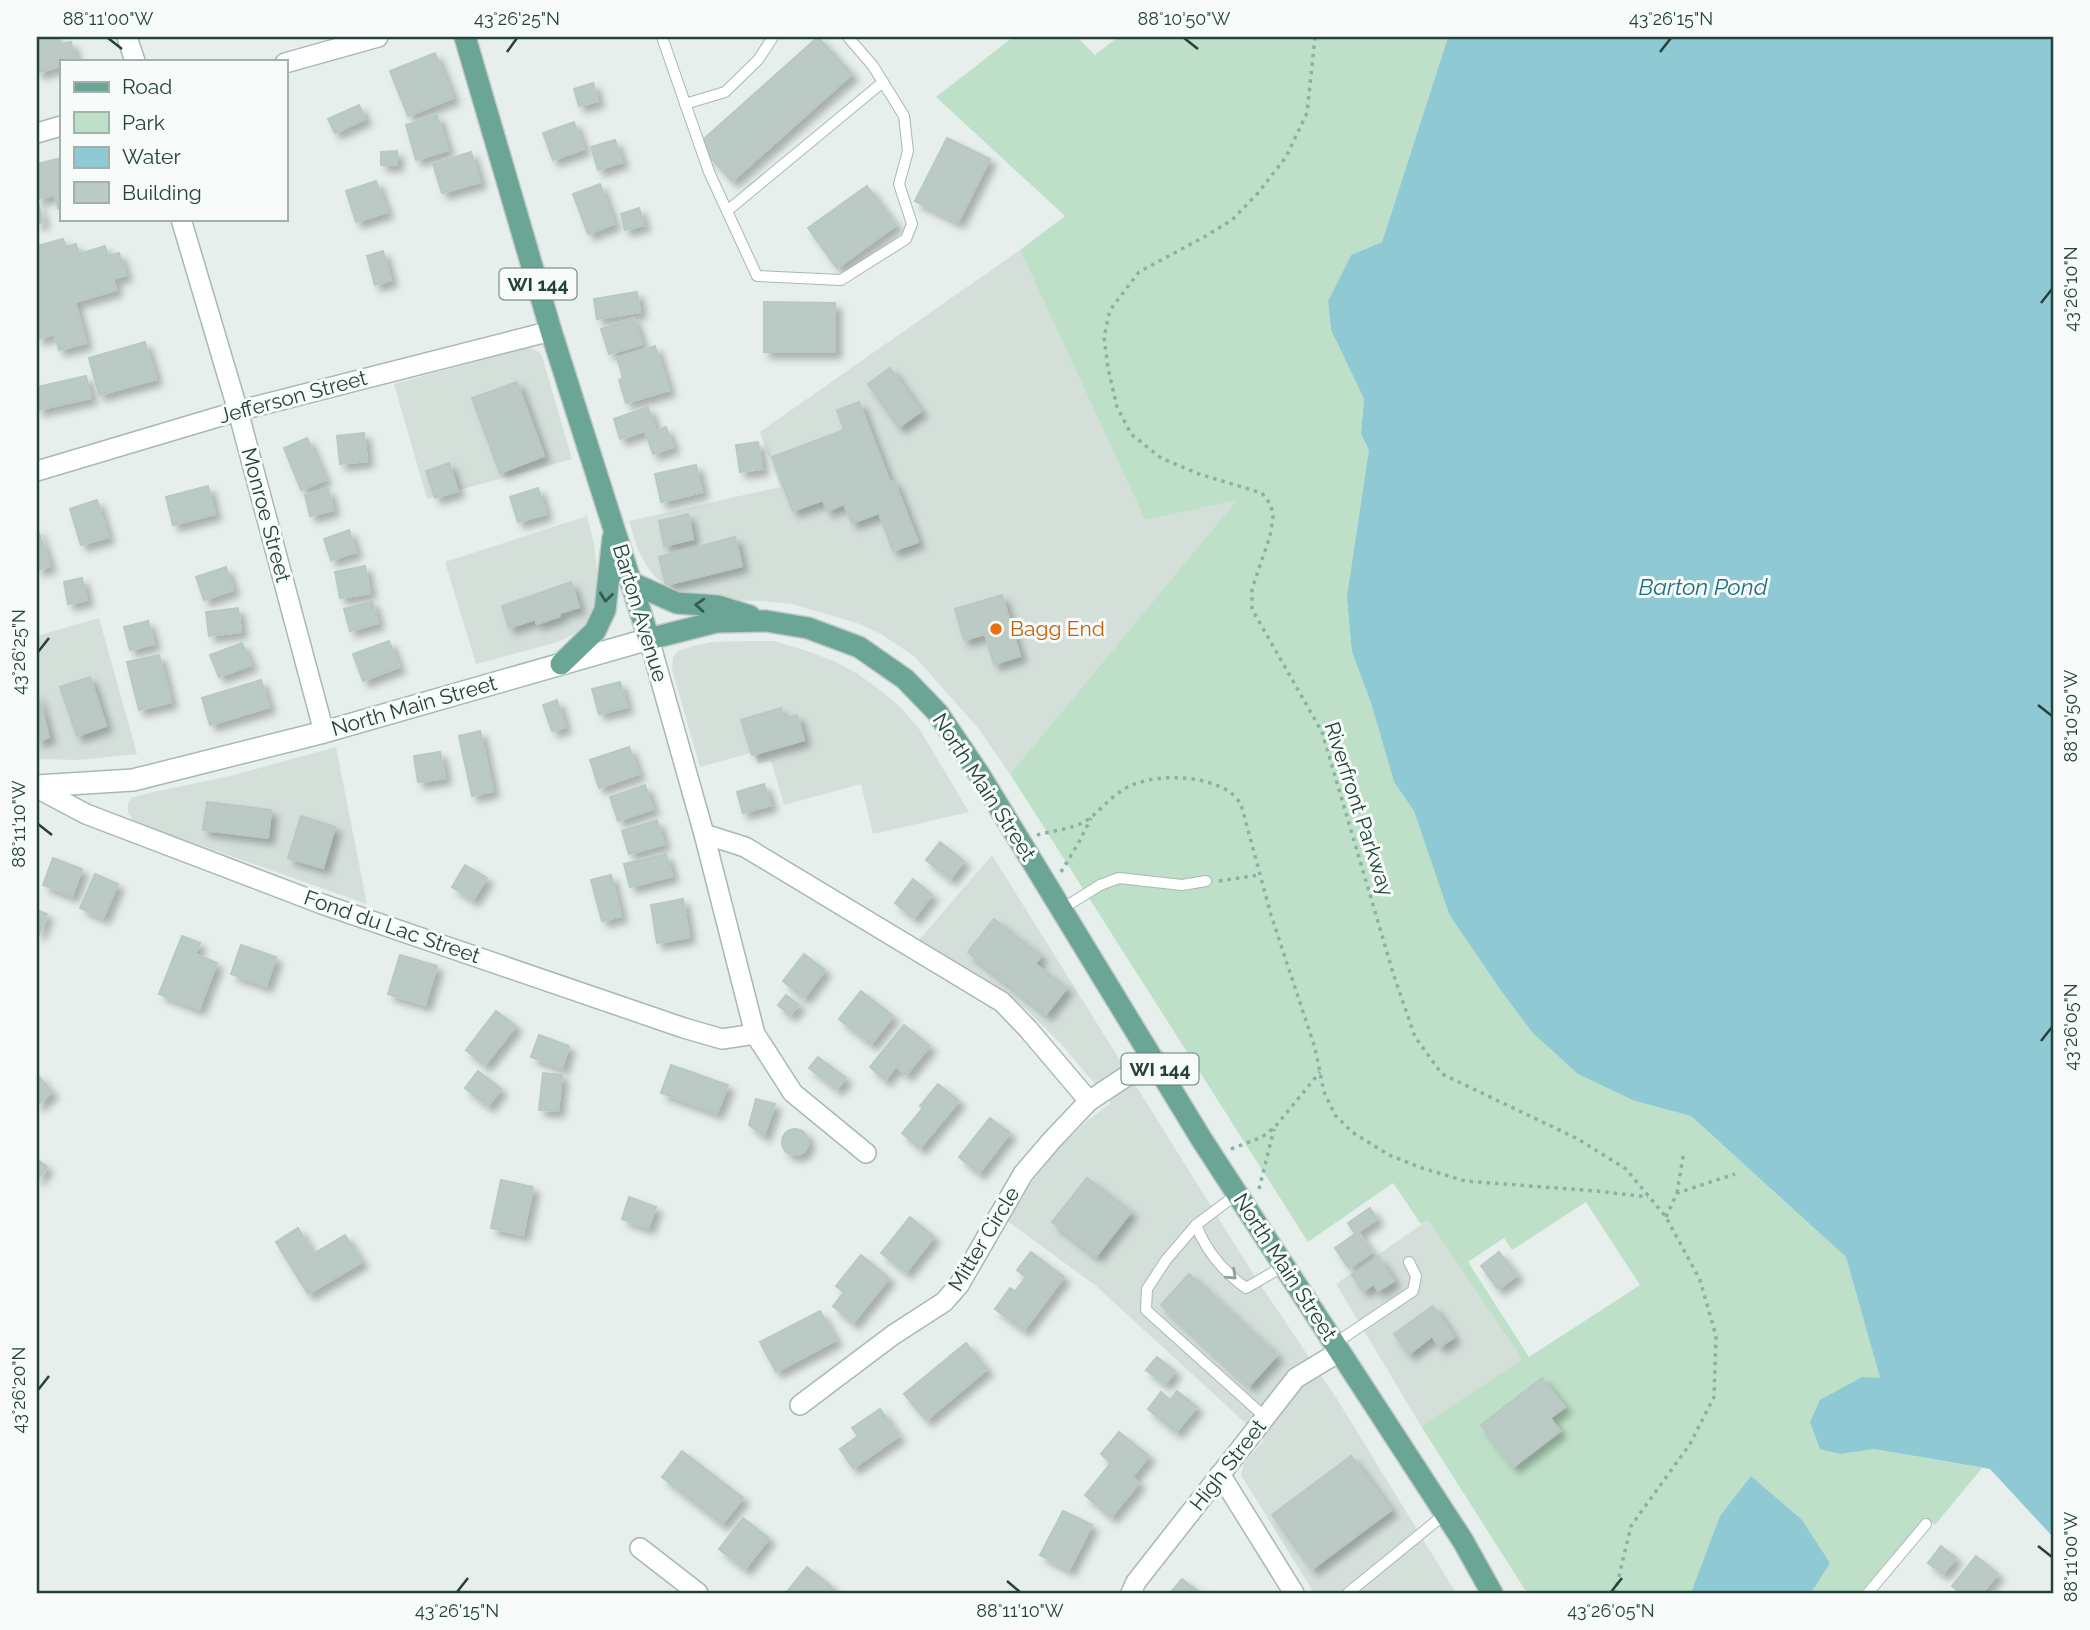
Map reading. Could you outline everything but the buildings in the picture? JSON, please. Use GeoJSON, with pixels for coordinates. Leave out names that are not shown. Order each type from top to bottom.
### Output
{"type":"FeatureCollection","features":[{"type":"Feature","properties":{"kind":"main road","name":"Barton Avenue"},"geometry":{"type":"LineString","coordinates":[[465,37],[551,331],[649,639]]}},
{"type":"Feature","properties":{"kind":"main road"},"geometry":{"type":"LineString","coordinates":[[561,664],[595,631],[605,610],[614,529]]}},
{"type":"Feature","properties":{"kind":"main road"},"geometry":{"type":"LineString","coordinates":[[632,583],[677,603],[718,606],[766,621]]}},
{"type":"Feature","properties":{"kind":"main road","name":"North Main Street"},"geometry":{"type":"LineString","coordinates":[[37,787],[133,780],[324,732],[716,622],[766,621],[808,628],[859,647],[905,679],[937,712],[979,774],[1213,1156],[1445,1514],[1492,1593]]}},
{"type":"Feature","properties":{"kind":"street"},"geometry":{"type":"LineString","coordinates":[[127,37],[135,60]]}},
{"type":"Feature","properties":{"kind":"street"},"geometry":{"type":"LineString","coordinates":[[287,62],[378,37]]}},
{"type":"Feature","properties":{"kind":"street"},"geometry":{"type":"LineString","coordinates":[[37,133],[60,126]]}},
{"type":"Feature","properties":{"kind":"street","name":"Monroe Street"},"geometry":{"type":"LineString","coordinates":[[181,220],[238,411],[324,732]]}},
{"type":"Feature","properties":{"kind":"street","name":"Jefferson Street"},"geometry":{"type":"LineString","coordinates":[[37,470],[238,411],[551,331]]}},
{"type":"Feature","properties":{"kind":"street","name":"Barton Avenue"},"geometry":{"type":"LineString","coordinates":[[649,639],[704,834],[755,1034],[793,1093],[866,1153]]}},
{"type":"Feature","properties":{"kind":"street","name":"Fond du Lac Street"},"geometry":{"type":"LineString","coordinates":[[37,787],[86,814],[322,904],[684,1028],[722,1039],[755,1034]]}},
{"type":"Feature","properties":{"kind":"street"},"geometry":{"type":"LineString","coordinates":[[704,834],[745,847],[1002,1002],[1089,1101]]}},
{"type":"Feature","properties":{"kind":"street","name":"Mitter Circle"},"geometry":{"type":"LineString","coordinates":[[800,1405],[893,1335],[944,1302],[959,1285],[1023,1174],[1052,1140],[1089,1101],[1154,1058]]}},
{"type":"Feature","properties":{"kind":"street","name":"High Street"},"geometry":{"type":"LineString","coordinates":[[1131,1593],[1136,1583],[1296,1378],[1336,1348]]}},
{"type":"Feature","properties":{"kind":"street"},"geometry":{"type":"LineString","coordinates":[[1220,1474],[1294,1593]]}},
{"type":"Feature","properties":{"kind":"street"},"geometry":{"type":"LineString","coordinates":[[640,1548],[698,1593]]}},
{"type":"Feature","properties":{"kind":"lane"},"geometry":{"type":"LineString","coordinates":[[662,37],[709,172],[757,276],[841,281],[906,239],[912,224],[899,184],[908,151],[904,116],[873,66],[848,37]]}},
{"type":"Feature","properties":{"kind":"lane"},"geometry":{"type":"LineString","coordinates":[[685,104],[725,92],[758,60],[773,37]]}},
{"type":"Feature","properties":{"kind":"lane"},"geometry":{"type":"LineString","coordinates":[[727,211],[883,82]]}},
{"type":"Feature","properties":{"kind":"lane"},"geometry":{"type":"LineString","coordinates":[[1062,909],[1100,885],[1119,878],[1182,885],[1206,881]]}},
{"type":"Feature","properties":{"kind":"lane"},"geometry":{"type":"LineString","coordinates":[[1238,1194],[1196,1225],[1166,1260],[1147,1289],[1146,1310],[1265,1417]]}},
{"type":"Feature","properties":{"kind":"lane"},"geometry":{"type":"LineString","coordinates":[[1196,1225],[1203,1242],[1231,1277],[1246,1287],[1284,1266]]}},
{"type":"Feature","properties":{"kind":"lane"},"geometry":{"type":"LineString","coordinates":[[1336,1348],[1413,1291],[1416,1276],[1409,1262]]}},
{"type":"Feature","properties":{"kind":"lane"},"geometry":{"type":"LineString","coordinates":[[1348,1593],[1445,1514]]}},
{"type":"Feature","properties":{"kind":"lane"},"geometry":{"type":"LineString","coordinates":[[1868,1593],[1926,1524]]}},
{"type":"Feature","properties":{"kind":"path","name":"Riverfront Parkway"},"geometry":{"type":"LineString","coordinates":[[1315,37],[1307,113],[1286,157],[1258,193],[1232,220],[1139,272],[1110,310],[1104,337],[1108,368],[1118,407],[1131,434],[1161,458],[1262,493],[1271,505],[1273,517],[1270,536],[1252,589],[1252,610],[1322,732],[1415,1037],[1442,1074],[1578,1139],[1626,1169],[1666,1217],[1700,1280],[1716,1336],[1714,1397],[1690,1444],[1630,1526],[1615,1593]]}},
{"type":"Feature","properties":{"kind":"path"},"geometry":{"type":"LineString","coordinates":[[1020,840],[1081,824],[1118,792],[1142,781],[1161,777],[1207,782],[1231,792],[1241,804],[1260,875],[1308,1025],[1324,1092],[1335,1115],[1352,1132],[1389,1155],[1465,1181],[1650,1197]]}},
{"type":"Feature","properties":{"kind":"path"},"geometry":{"type":"LineString","coordinates":[[1050,890],[1079,844],[1092,816]]}},
{"type":"Feature","properties":{"kind":"path"},"geometry":{"type":"LineString","coordinates":[[1206,881],[1227,881],[1260,875]]}},
{"type":"Feature","properties":{"kind":"path"},"geometry":{"type":"LineString","coordinates":[[1213,1156],[1262,1137],[1275,1126],[1320,1072]]}},
{"type":"Feature","properties":{"kind":"path"},"geometry":{"type":"LineString","coordinates":[[1252,1216],[1275,1126]]}},
{"type":"Feature","properties":{"kind":"path"},"geometry":{"type":"LineString","coordinates":[[1666,1217],[1677,1193],[1684,1151]]}},
{"type":"Feature","properties":{"kind":"path"},"geometry":{"type":"LineString","coordinates":[[1677,1193],[1735,1174]]}},
{"type":"Feature","properties":{"kind":"shaded area"},"geometry":{"type":"Polygon","coordinates":[[[1020,250],[1145,520],[1238,499],[1010,774],[978,728],[915,657],[881,634],[857,623],[792,604],[702,600],[675,591],[656,578],[646,565],[629,521],[780,487],[760,432],[1020,250]]]}},
{"type":"Feature","properties":{"kind":"shaded area"},"geometry":{"type":"Polygon","coordinates":[[[529,347],[542,356],[572,459],[427,499],[394,384],[529,347]]]}},
{"type":"Feature","properties":{"kind":"shaded area"},"geometry":{"type":"Polygon","coordinates":[[[587,516],[594,544],[598,581],[598,598],[589,620],[581,630],[558,642],[476,664],[445,562],[587,516]]]}},
{"type":"Feature","properties":{"kind":"shaded area"},"geometry":{"type":"Polygon","coordinates":[[[99,618],[137,754],[78,760],[37,759],[37,636],[99,618]]]}},
{"type":"Feature","properties":{"kind":"shaded area"},"geometry":{"type":"Polygon","coordinates":[[[774,641],[836,662],[858,674],[901,708],[920,730],[969,812],[873,834],[861,784],[784,805],[771,761],[758,764],[754,752],[700,767],[672,669],[673,657],[678,651],[712,642],[774,641]]]}},
{"type":"Feature","properties":{"kind":"shaded area"},"geometry":{"type":"Polygon","coordinates":[[[336,747],[367,904],[142,825],[132,819],[128,812],[131,798],[230,776],[336,747]]]}},
{"type":"Feature","properties":{"kind":"shaded area"},"geometry":{"type":"Polygon","coordinates":[[[992,855],[1252,1272],[1337,1399],[1456,1593],[1314,1593],[1241,1475],[1244,1463],[1264,1440],[1096,1286],[1006,1220],[1022,1194],[1061,1146],[1088,1120],[1111,1103],[1062,1045],[1028,1011],[988,982],[919,940],[992,855]]]}},
{"type":"Feature","properties":{"kind":"shaded area"},"geometry":{"type":"Polygon","coordinates":[[[1428,1220],[1522,1359],[1421,1426],[1336,1284],[1428,1220]]]}},
{"type":"Feature","properties":{"kind":"green space"},"geometry":{"type":"Polygon","coordinates":[[[1077,37],[1095,55],[1118,37],[1448,37],[1382,242],[1351,255],[1328,301],[1331,330],[1364,399],[1361,434],[1369,450],[1352,652],[1371,703],[1394,782],[1414,811],[1449,914],[1635,1101],[1691,1116],[1846,1257],[1880,1378],[1841,1454],[1874,1449],[1982,1468],[1935,1525],[1925,1517],[1860,1593],[1527,1593],[1421,1426],[1522,1359],[1428,1220],[1421,1224],[1393,1183],[1308,1242],[1010,774],[1237,500],[1145,520],[1020,250],[1065,216],[936,97],[1012,38],[1077,37]],[[1586,1202],[1512,1250],[1504,1238],[1468,1262],[1529,1357],[1640,1285],[1586,1202]]]}},
{"type":"Feature","properties":{"kind":"water","name":"Barton Pond"},"geometry":{"type":"Polygon","coordinates":[[[1448,37],[2053,37],[2053,1537],[1990,1469],[1874,1449],[1841,1454],[1820,1449],[1810,1422],[1820,1400],[1862,1377],[1880,1378],[1846,1257],[1691,1116],[1635,1101],[1578,1074],[1532,1032],[1449,914],[1414,811],[1394,782],[1371,703],[1352,652],[1347,597],[1369,450],[1361,434],[1364,399],[1331,330],[1328,301],[1351,255],[1382,242],[1448,37]]]}},
{"type":"Feature","properties":{"kind":"water"},"geometry":{"type":"Polygon","coordinates":[[[1751,1476],[1802,1520],[1830,1563],[1811,1593],[1691,1593],[1720,1516],[1751,1476]]]}},
{"type":"Feature","properties":{"kind":"place","name":"Bagg End"},"geometry":{"type":"Point","coordinates":[996,629]}}]}
